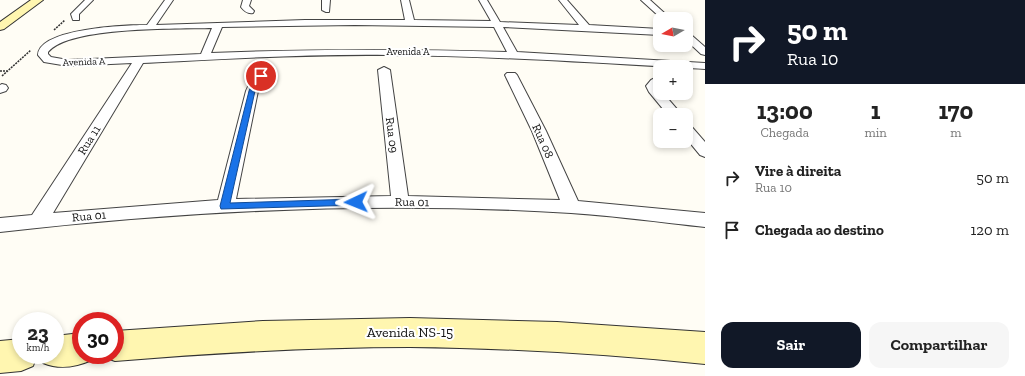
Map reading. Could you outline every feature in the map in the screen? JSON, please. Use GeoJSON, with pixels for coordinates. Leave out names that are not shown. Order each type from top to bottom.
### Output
{"type":"FeatureCollection","features":[{"type":"Feature","properties":{"kind":"main road"},"geometry":{"type":"LineString","coordinates":[[0,27],[38,0]]}},
{"type":"Feature","properties":{"kind":"main road","name":"Avenida NS-15"},"geometry":{"type":"LineString","coordinates":[[124,345],[246,336],[348,332],[454,332],[603,339],[705,348]]}},
{"type":"Feature","properties":{"kind":"main road"},"geometry":{"type":"LineString","coordinates":[[0,357],[12,356]]}},
{"type":"Feature","properties":{"kind":"street"},"geometry":{"type":"LineString","coordinates":[[76,18],[74,14],[89,0]]}},
{"type":"Feature","properties":{"kind":"street"},"geometry":{"type":"LineString","coordinates":[[150,27],[169,0]]}},
{"type":"Feature","properties":{"kind":"street"},"geometry":{"type":"LineString","coordinates":[[247,0],[245,7],[250,11]]}},
{"type":"Feature","properties":{"kind":"street"},"geometry":{"type":"LineString","coordinates":[[326,0],[326,10]]}},
{"type":"Feature","properties":{"kind":"street"},"geometry":{"type":"LineString","coordinates":[[405,0],[410,22]]}},
{"type":"Feature","properties":{"kind":"street"},"geometry":{"type":"LineString","coordinates":[[483,0],[514,55]]}},
{"type":"Feature","properties":{"kind":"street"},"geometry":{"type":"LineString","coordinates":[[563,0],[586,27]]}},
{"type":"Feature","properties":{"kind":"street"},"geometry":{"type":"LineString","coordinates":[[645,0],[659,12]]}},
{"type":"Feature","properties":{"kind":"street","name":"Avenida A"},"geometry":{"type":"LineString","coordinates":[[653,32],[586,27],[410,22],[325,22],[150,27],[81,34],[48,46],[43,52],[43,55],[48,60],[62,63],[205,56],[381,52],[514,55],[705,66]]}},
{"type":"Feature","properties":{"kind":"street"},"geometry":{"type":"LineString","coordinates":[[205,56],[218,25]]}},
{"type":"Feature","properties":{"kind":"street"},"geometry":{"type":"LineString","coordinates":[[693,35],[699,35]]}},
{"type":"Feature","properties":{"kind":"street"},"geometry":{"type":"LineString","coordinates":[[693,41],[705,52]]}},
{"type":"Feature","properties":{"kind":"street","name":"Rua 11"},"geometry":{"type":"LineString","coordinates":[[38,221],[140,59]]}},
{"type":"Feature","properties":{"kind":"street","name":"Rua 09"},"geometry":{"type":"LineString","coordinates":[[384,70],[400,201]]}},
{"type":"Feature","properties":{"kind":"street"},"geometry":{"type":"LineString","coordinates":[[225,206],[252,91],[256,82],[264,73]]}},
{"type":"Feature","properties":{"kind":"street","name":"Rua 08"},"geometry":{"type":"LineString","coordinates":[[511,75],[539,131],[572,207]]}},
{"type":"Feature","properties":{"kind":"street"},"geometry":{"type":"LineString","coordinates":[[662,100],[669,108]]}},
{"type":"Feature","properties":{"kind":"street"},"geometry":{"type":"LineString","coordinates":[[693,137],[705,152]]}},
{"type":"Feature","properties":{"kind":"street","name":"Rua 01"},"geometry":{"type":"LineString","coordinates":[[0,225],[132,212],[225,206],[400,201],[572,207],[705,220]]}},
{"type":"Feature","properties":{"kind":"path"},"geometry":{"type":"LineString","coordinates":[[0,71],[8,70]]}},
{"type":"Feature","properties":{"kind":"route"},"geometry":{"type":"LineString","coordinates":[[261,76],[256,82],[252,91],[225,206],[356,202]]}}]}
